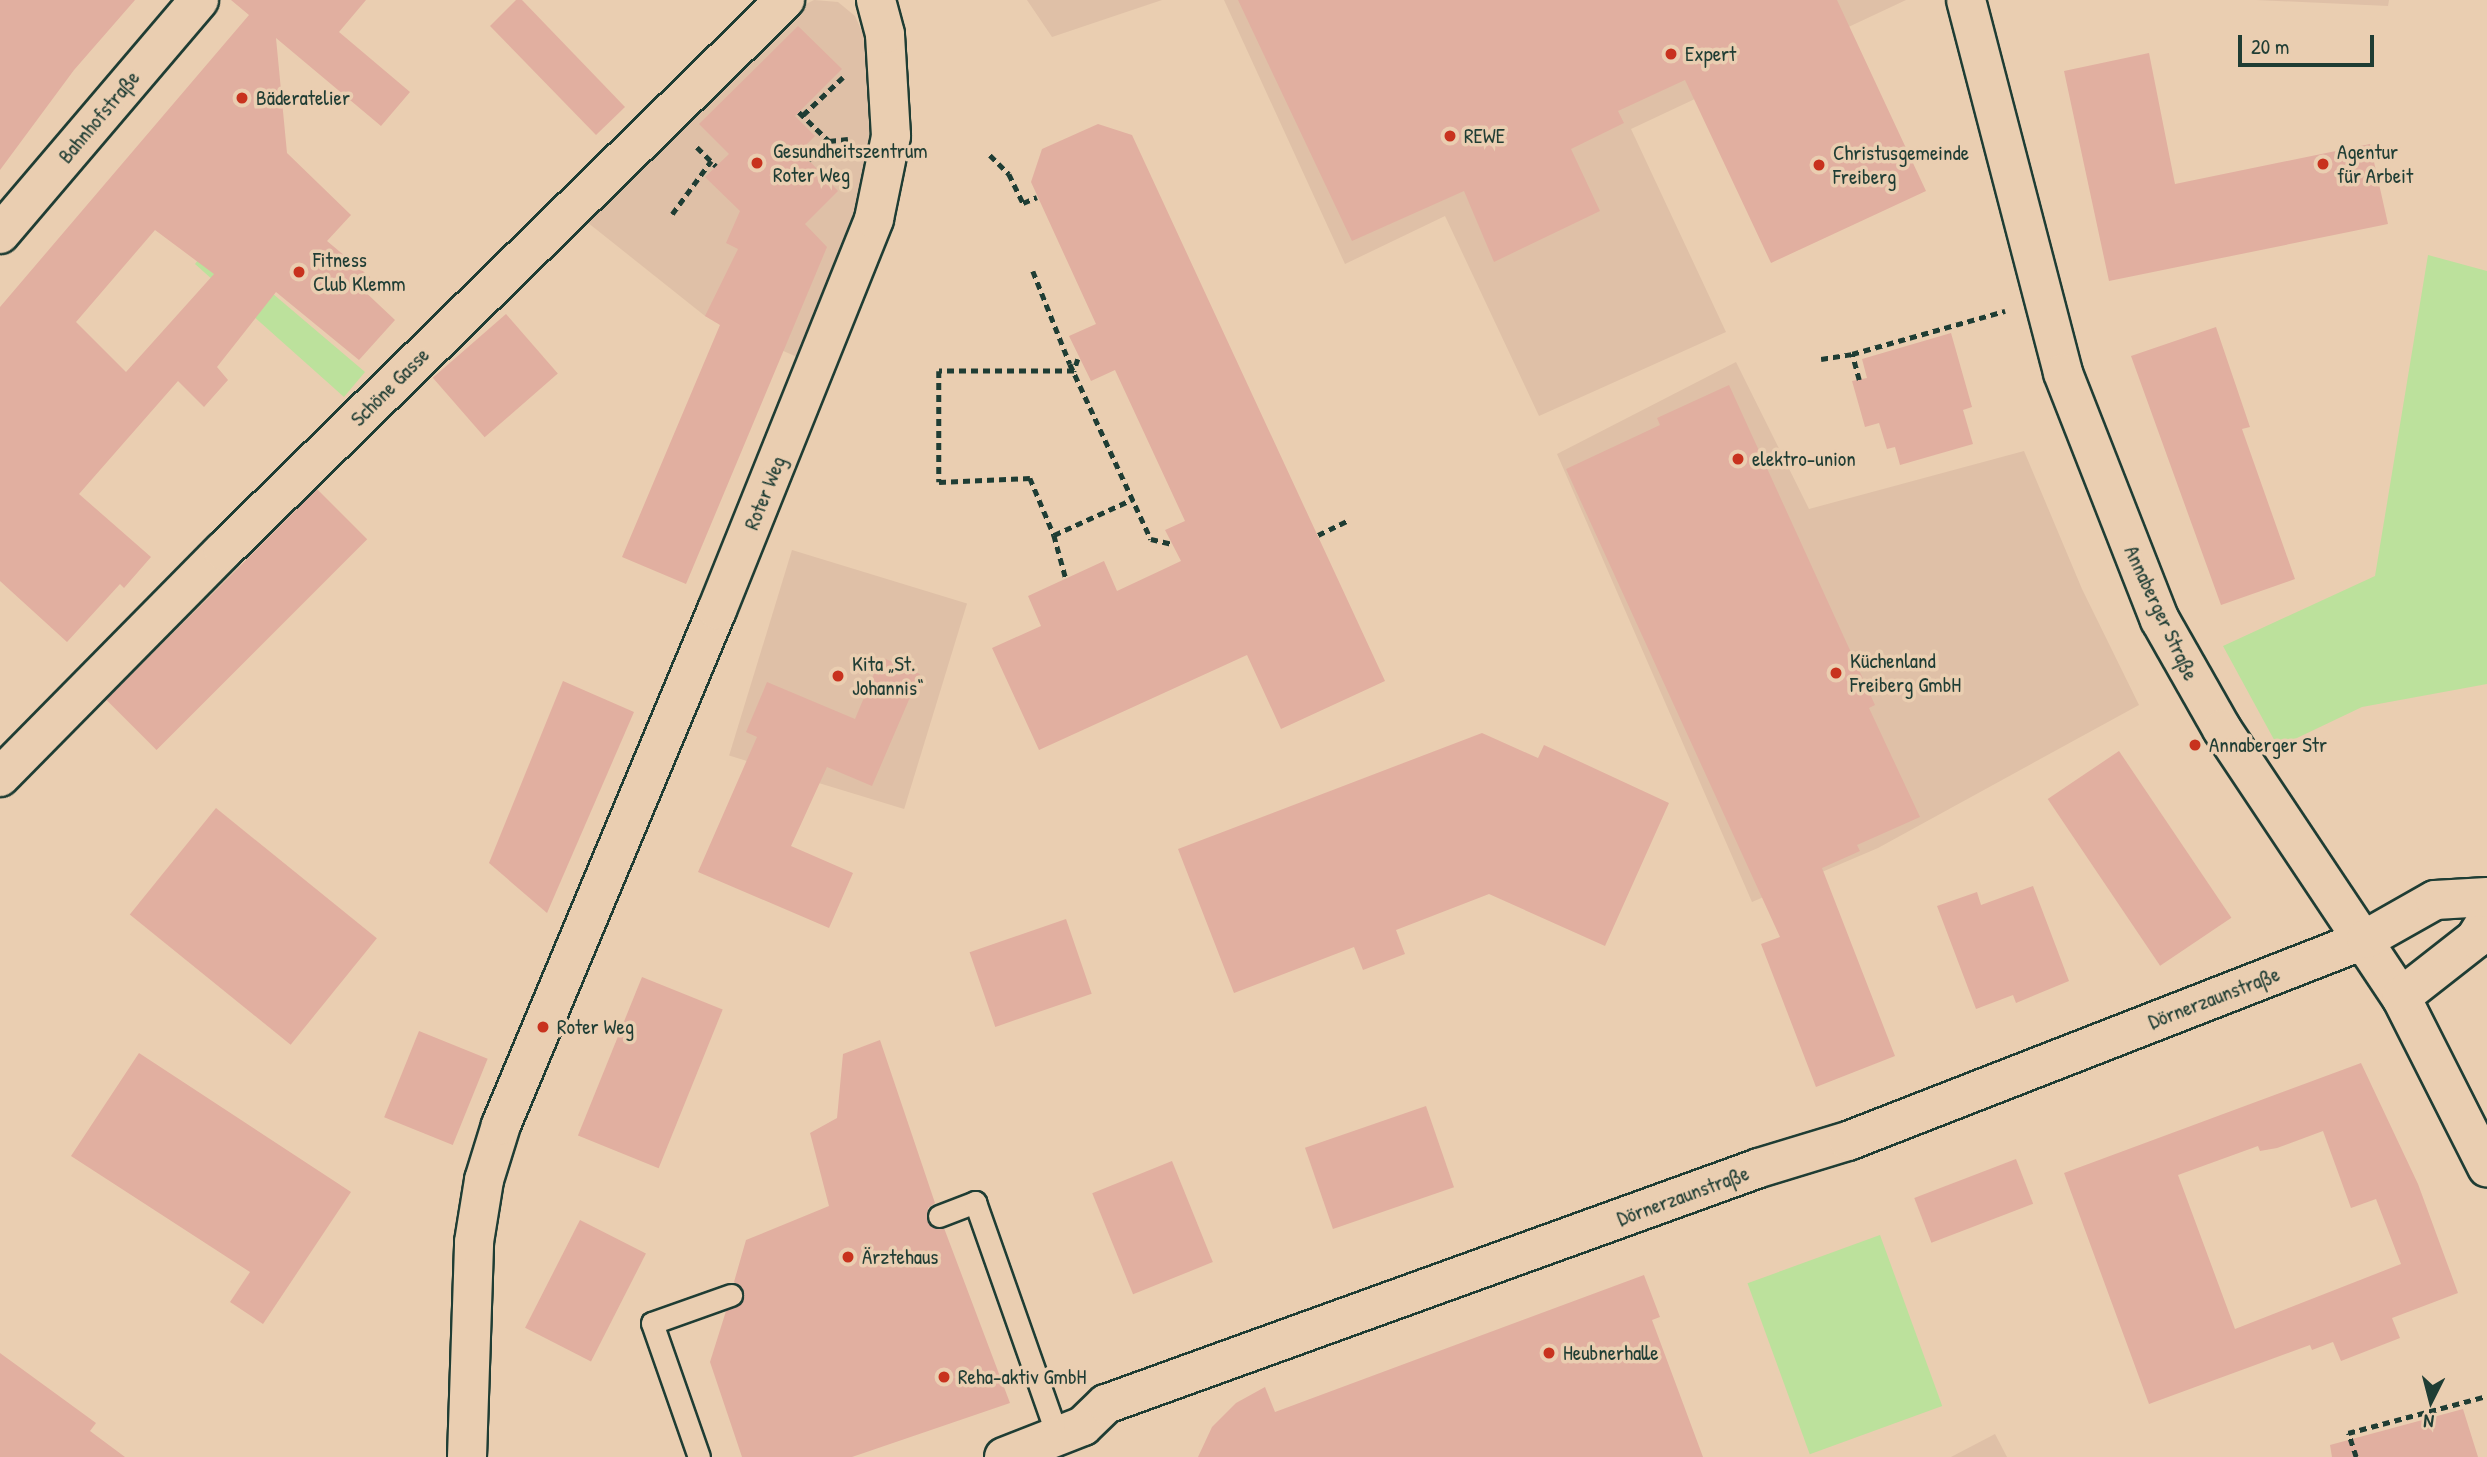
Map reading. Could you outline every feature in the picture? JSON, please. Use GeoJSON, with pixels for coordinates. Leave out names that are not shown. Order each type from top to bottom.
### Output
{"type":"FeatureCollection","features":[{"type":"Feature","properties":{"kind":"street","name":"Bahnhofstraße"},"geometry":{"type":"LineString","coordinates":[[0,234],[199,0]]}},
{"type":"Feature","properties":{"kind":"street","name":"Schöne Gasse"},"geometry":{"type":"LineString","coordinates":[[0,778],[243,532],[785,0]]}},
{"type":"Feature","properties":{"kind":"street","name":"Roter Weg"},"geometry":{"type":"LineString","coordinates":[[467,1457],[474,1242],[484,1180],[501,1125],[717,610],[874,219],[891,136],[885,34],[876,0]]}},
{"type":"Feature","properties":{"kind":"street","name":"Annaberger Straße"},"geometry":{"type":"LineString","coordinates":[[1966,0],[2063,373],[2160,620],[2222,729],[2366,939],[2401,997],[2487,1167]]}},
{"type":"Feature","properties":{"kind":"street","name":"Dörnerzaunstraße"},"geometry":{"type":"LineString","coordinates":[[1004,1457],[1083,1426],[1106,1404],[1759,1168],[1848,1141],[2366,939],[2435,900],[2487,897]]}},
{"type":"Feature","properties":{"kind":"street"},"geometry":{"type":"LineString","coordinates":[[2401,997],[2475,939],[2487,920]]}},
{"type":"Feature","properties":{"kind":"lane"},"geometry":{"type":"LineString","coordinates":[[939,1216],[975,1202],[1057,1435]]}},
{"type":"Feature","properties":{"kind":"lane"},"geometry":{"type":"LineString","coordinates":[[699,1457],[652,1323],[731,1295]]}},
{"type":"Feature","properties":{"kind":"path"},"geometry":{"type":"LineString","coordinates":[[799,112],[829,141]]}},
{"type":"Feature","properties":{"kind":"path"},"geometry":{"type":"LineString","coordinates":[[809,160],[829,141],[837,140]]}},
{"type":"Feature","properties":{"kind":"path"},"geometry":{"type":"LineString","coordinates":[[990,155],[1009,174],[1023,203],[1037,197]]}},
{"type":"Feature","properties":{"kind":"path"},"geometry":{"type":"LineString","coordinates":[[672,214],[711,161]]}},
{"type":"Feature","properties":{"kind":"path"},"geometry":{"type":"LineString","coordinates":[[1033,271],[1073,371],[1152,539],[1172,544]]}},
{"type":"Feature","properties":{"kind":"path"},"geometry":{"type":"LineString","coordinates":[[1821,359],[1852,354],[2043,300]]}},
{"type":"Feature","properties":{"kind":"path"},"geometry":{"type":"LineString","coordinates":[[1852,354],[1859,380]]}},
{"type":"Feature","properties":{"kind":"path"},"geometry":{"type":"LineString","coordinates":[[1073,371],[1078,359]]}},
{"type":"Feature","properties":{"kind":"path"},"geometry":{"type":"LineString","coordinates":[[1066,579],[1054,535],[1030,478],[939,482],[939,371],[1073,371]]}},
{"type":"Feature","properties":{"kind":"path"},"geometry":{"type":"LineString","coordinates":[[1054,535],[1133,499]]}},
{"type":"Feature","properties":{"kind":"path"},"geometry":{"type":"LineString","coordinates":[[1318,535],[1347,521]]}},
{"type":"Feature","properties":{"kind":"path"},"geometry":{"type":"LineString","coordinates":[[2356,1457],[2348,1433],[2487,1396]]}},
{"type":"Feature","properties":{"kind":"shaded area","name":"Gesundheitszentrum Roter Weg"},"geometry":{"type":"Polygon","coordinates":[[[814,0],[838,2],[855,16],[870,49],[873,135],[864,190],[848,241],[797,357],[705,316],[587,222],[794,10],[814,0]]]}},
{"type":"Feature","properties":{"kind":"shaded area"},"geometry":{"type":"Polygon","coordinates":[[[1027,0],[1162,0],[1052,37],[1027,0]]]}},
{"type":"Feature","properties":{"kind":"shaded area"},"geometry":{"type":"Polygon","coordinates":[[[1224,0],[1906,0],[1631,129],[1726,332],[1539,416],[1445,216],[1345,264],[1224,0]]]}},
{"type":"Feature","properties":{"kind":"shaded area"},"geometry":{"type":"Polygon","coordinates":[[[2256,0],[2389,0],[2388,6],[2256,0]]]}},
{"type":"Feature","properties":{"kind":"shaded area"},"geometry":{"type":"Polygon","coordinates":[[[1736,362],[1809,509],[2024,451],[2082,589],[2139,705],[1878,848],[1752,902],[1557,454],[1736,362]]]}},
{"type":"Feature","properties":{"kind":"shaded area","name":"Kita „St. Johannis“"},"geometry":{"type":"Polygon","coordinates":[[[792,550],[967,604],[904,809],[729,756],[792,550]]]}},
{"type":"Feature","properties":{"kind":"shaded area"},"geometry":{"type":"Polygon","coordinates":[[[1995,1434],[2007,1457],[1951,1457],[1995,1434]]]}},
{"type":"Feature","properties":{"kind":"green space"},"geometry":{"type":"Polygon","coordinates":[[[212,242],[365,372],[344,397],[195,264],[212,242]]]}},
{"type":"Feature","properties":{"kind":"green space"},"geometry":{"type":"Polygon","coordinates":[[[2428,255],[2487,271],[2487,684],[2362,707],[2278,747],[2223,646],[2375,576],[2428,255]]]}},
{"type":"Feature","properties":{"kind":"green space"},"geometry":{"type":"Polygon","coordinates":[[[1880,1235],[1942,1406],[1810,1454],[1748,1283],[1880,1235]]]}},
{"type":"Feature","properties":{"kind":"building"},"geometry":{"type":"Polygon","coordinates":[[[0,0],[135,0],[74,70],[0,170],[0,0]]]}},
{"type":"Feature","properties":{"kind":"building"},"geometry":{"type":"Polygon","coordinates":[[[231,0],[366,0],[339,32],[410,92],[381,126],[276,38],[287,153],[351,215],[327,241],[370,277],[360,287],[395,320],[359,360],[276,292],[217,367],[228,380],[204,407],[178,381],[79,494],[151,557],[124,588],[120,584],[67,642],[0,581],[0,307],[249,15],[231,0]],[[155,230],[76,322],[126,372],[214,274],[155,230]]]}},
{"type":"Feature","properties":{"kind":"building"},"geometry":{"type":"Polygon","coordinates":[[[516,0],[522,0],[625,107],[596,135],[490,26],[516,0]]]}},
{"type":"Feature","properties":{"kind":"building"},"geometry":{"type":"Polygon","coordinates":[[[1238,0],[1837,0],[1926,191],[1771,263],[1685,80],[1618,111],[1624,123],[1571,149],[1600,211],[1494,262],[1464,191],[1352,241],[1238,0]]]}},
{"type":"Feature","properties":{"kind":"building"},"geometry":{"type":"Polygon","coordinates":[[[798,26],[842,69],[795,116],[815,136],[800,151],[838,191],[805,224],[827,247],[686,584],[622,557],[720,325],[705,316],[738,249],[726,243],[740,211],[705,177],[729,154],[699,124],[798,26]]]}},
{"type":"Feature","properties":{"kind":"building","name":"Agentur für Arbeit"},"geometry":{"type":"Polygon","coordinates":[[[2149,53],[2175,184],[2370,144],[2388,224],[2109,281],[2064,71],[2149,53]]]}},
{"type":"Feature","properties":{"kind":"building"},"geometry":{"type":"Polygon","coordinates":[[[1098,124],[1132,135],[1385,681],[1281,729],[1247,655],[1039,750],[992,648],[1041,626],[1028,596],[1104,561],[1117,591],[1181,561],[1165,530],[1185,521],[1115,370],[1091,381],[1069,336],[1096,324],[1031,182],[1042,149],[1098,124]]]}},
{"type":"Feature","properties":{"kind":"building"},"geometry":{"type":"Polygon","coordinates":[[[506,314],[558,374],[485,437],[433,378],[506,314]]]}},
{"type":"Feature","properties":{"kind":"building"},"geometry":{"type":"Polygon","coordinates":[[[2216,327],[2250,427],[2242,429],[2295,579],[2221,605],[2131,356],[2216,327]]]}},
{"type":"Feature","properties":{"kind":"building"},"geometry":{"type":"Polygon","coordinates":[[[1951,333],[1972,407],[1963,410],[1973,444],[1900,465],[1895,447],[1887,449],[1879,423],[1865,427],[1852,381],[1867,378],[1862,359],[1951,333]]]}},
{"type":"Feature","properties":{"kind":"building"},"geometry":{"type":"Polygon","coordinates":[[[1729,385],[1875,705],[1869,708],[1920,817],[1857,845],[1860,851],[1822,868],[1895,1056],[1816,1087],[1761,944],[1780,937],[1566,469],[1660,425],[1657,418],[1729,385]]]}},
{"type":"Feature","properties":{"kind":"building"},"geometry":{"type":"Polygon","coordinates":[[[317,489],[367,539],[156,750],[106,700],[317,489]]]}},
{"type":"Feature","properties":{"kind":"building"},"geometry":{"type":"Polygon","coordinates":[[[881,657],[920,674],[872,786],[827,767],[791,846],[853,873],[829,928],[698,872],[757,737],[746,732],[767,682],[855,719],[881,657]]]}},
{"type":"Feature","properties":{"kind":"building"},"geometry":{"type":"Polygon","coordinates":[[[563,681],[634,712],[547,913],[489,863],[563,681]]]}},
{"type":"Feature","properties":{"kind":"building"},"geometry":{"type":"Polygon","coordinates":[[[1482,733],[1538,758],[1544,745],[1669,803],[1605,946],[1489,894],[1396,930],[1405,954],[1363,970],[1354,947],[1234,993],[1178,849],[1482,733]]]}},
{"type":"Feature","properties":{"kind":"building"},"geometry":{"type":"Polygon","coordinates":[[[2119,751],[2231,918],[2160,966],[2048,799],[2119,751]]]}},
{"type":"Feature","properties":{"kind":"building"},"geometry":{"type":"Polygon","coordinates":[[[216,808],[377,938],[291,1045],[130,914],[216,808]]]}},
{"type":"Feature","properties":{"kind":"building"},"geometry":{"type":"Polygon","coordinates":[[[2033,886],[2069,981],[2016,1003],[2013,995],[1976,1009],[1937,906],[1977,892],[1981,905],[2033,886]]]}},
{"type":"Feature","properties":{"kind":"building"},"geometry":{"type":"Polygon","coordinates":[[[1066,919],[1092,994],[995,1027],[970,952],[1066,919]]]}},
{"type":"Feature","properties":{"kind":"building"},"geometry":{"type":"Polygon","coordinates":[[[642,977],[723,1010],[659,1168],[578,1136],[642,977]]]}},
{"type":"Feature","properties":{"kind":"building"},"geometry":{"type":"Polygon","coordinates":[[[419,1031],[488,1059],[453,1145],[384,1117],[419,1031]]]}},
{"type":"Feature","properties":{"kind":"building","name":"Ärztehaus"},"geometry":{"type":"Polygon","coordinates":[[[880,1040],[935,1203],[928,1208],[927,1220],[931,1227],[944,1228],[1010,1403],[852,1457],[742,1457],[710,1362],[726,1311],[744,1298],[743,1290],[734,1282],[746,1240],[829,1206],[810,1133],[837,1118],[843,1054],[880,1040]]]}},
{"type":"Feature","properties":{"kind":"building"},"geometry":{"type":"Polygon","coordinates":[[[139,1053],[351,1192],[263,1324],[230,1302],[250,1272],[71,1156],[139,1053]]]}},
{"type":"Feature","properties":{"kind":"building"},"geometry":{"type":"Polygon","coordinates":[[[2361,1063],[2418,1184],[2458,1293],[2392,1318],[2400,1338],[2341,1361],[2333,1342],[2312,1350],[2310,1345],[2149,1404],[2064,1173],[2361,1063]],[[2323,1131],[2277,1148],[2260,1151],[2258,1146],[2178,1175],[2235,1329],[2401,1264],[2376,1199],[2351,1208],[2323,1131]]]}},
{"type":"Feature","properties":{"kind":"building"},"geometry":{"type":"Polygon","coordinates":[[[1426,1106],[1454,1187],[1333,1229],[1305,1148],[1426,1106]]]}},
{"type":"Feature","properties":{"kind":"building"},"geometry":{"type":"Polygon","coordinates":[[[2016,1159],[2033,1204],[1931,1243],[1914,1198],[2016,1159]]]}},
{"type":"Feature","properties":{"kind":"building"},"geometry":{"type":"Polygon","coordinates":[[[1172,1161],[1213,1262],[1133,1294],[1092,1193],[1172,1161]]]}},
{"type":"Feature","properties":{"kind":"building"},"geometry":{"type":"Polygon","coordinates":[[[580,1220],[646,1254],[591,1361],[525,1328],[580,1220]]]}},
{"type":"Feature","properties":{"kind":"building","name":"Heubnerhalle"},"geometry":{"type":"Polygon","coordinates":[[[1644,1275],[1660,1317],[1652,1320],[1703,1457],[1198,1457],[1212,1427],[1236,1403],[1265,1387],[1275,1412],[1644,1275]]]}},
{"type":"Feature","properties":{"kind":"building"},"geometry":{"type":"Polygon","coordinates":[[[0,1353],[96,1423],[90,1431],[125,1457],[0,1457],[0,1353]]]}},
{"type":"Feature","properties":{"kind":"building"},"geometry":{"type":"Polygon","coordinates":[[[2463,1409],[2478,1457],[2332,1457],[2330,1445],[2463,1409]]]}},
{"type":"Feature","properties":{"kind":"place","name":"Expert"},"geometry":{"type":"Point","coordinates":[1671,54]}},
{"type":"Feature","properties":{"kind":"place","name":"Bäderatelier"},"geometry":{"type":"Point","coordinates":[242,98]}},
{"type":"Feature","properties":{"kind":"place","name":"REWE"},"geometry":{"type":"Point","coordinates":[1450,136]}},
{"type":"Feature","properties":{"kind":"place","name":"Gesundheitszentrum Roter Weg"},"geometry":{"type":"Point","coordinates":[757,163]}},
{"type":"Feature","properties":{"kind":"place","name":"Agentur für Arbeit"},"geometry":{"type":"Point","coordinates":[2323,164]}},
{"type":"Feature","properties":{"kind":"place","name":"Christusgemeinde Freiberg"},"geometry":{"type":"Point","coordinates":[1819,165]}},
{"type":"Feature","properties":{"kind":"place","name":"Fitness Club Klemm"},"geometry":{"type":"Point","coordinates":[299,272]}},
{"type":"Feature","properties":{"kind":"place","name":"elektro-union"},"geometry":{"type":"Point","coordinates":[1738,459]}},
{"type":"Feature","properties":{"kind":"place","name":"Küchenland Freiberg GmbH"},"geometry":{"type":"Point","coordinates":[1836,673]}},
{"type":"Feature","properties":{"kind":"place","name":"Kita „St. Johannis“"},"geometry":{"type":"Point","coordinates":[838,676]}},
{"type":"Feature","properties":{"kind":"place","name":"Annaberger Str"},"geometry":{"type":"Point","coordinates":[2195,745]}},
{"type":"Feature","properties":{"kind":"place","name":"Roter Weg"},"geometry":{"type":"Point","coordinates":[543,1027]}},
{"type":"Feature","properties":{"kind":"place","name":"Ärztehaus"},"geometry":{"type":"Point","coordinates":[848,1257]}},
{"type":"Feature","properties":{"kind":"place","name":"Heubnerhalle"},"geometry":{"type":"Point","coordinates":[1549,1353]}},
{"type":"Feature","properties":{"kind":"place","name":"Reha-aktiv GmbH"},"geometry":{"type":"Point","coordinates":[944,1377]}}]}
